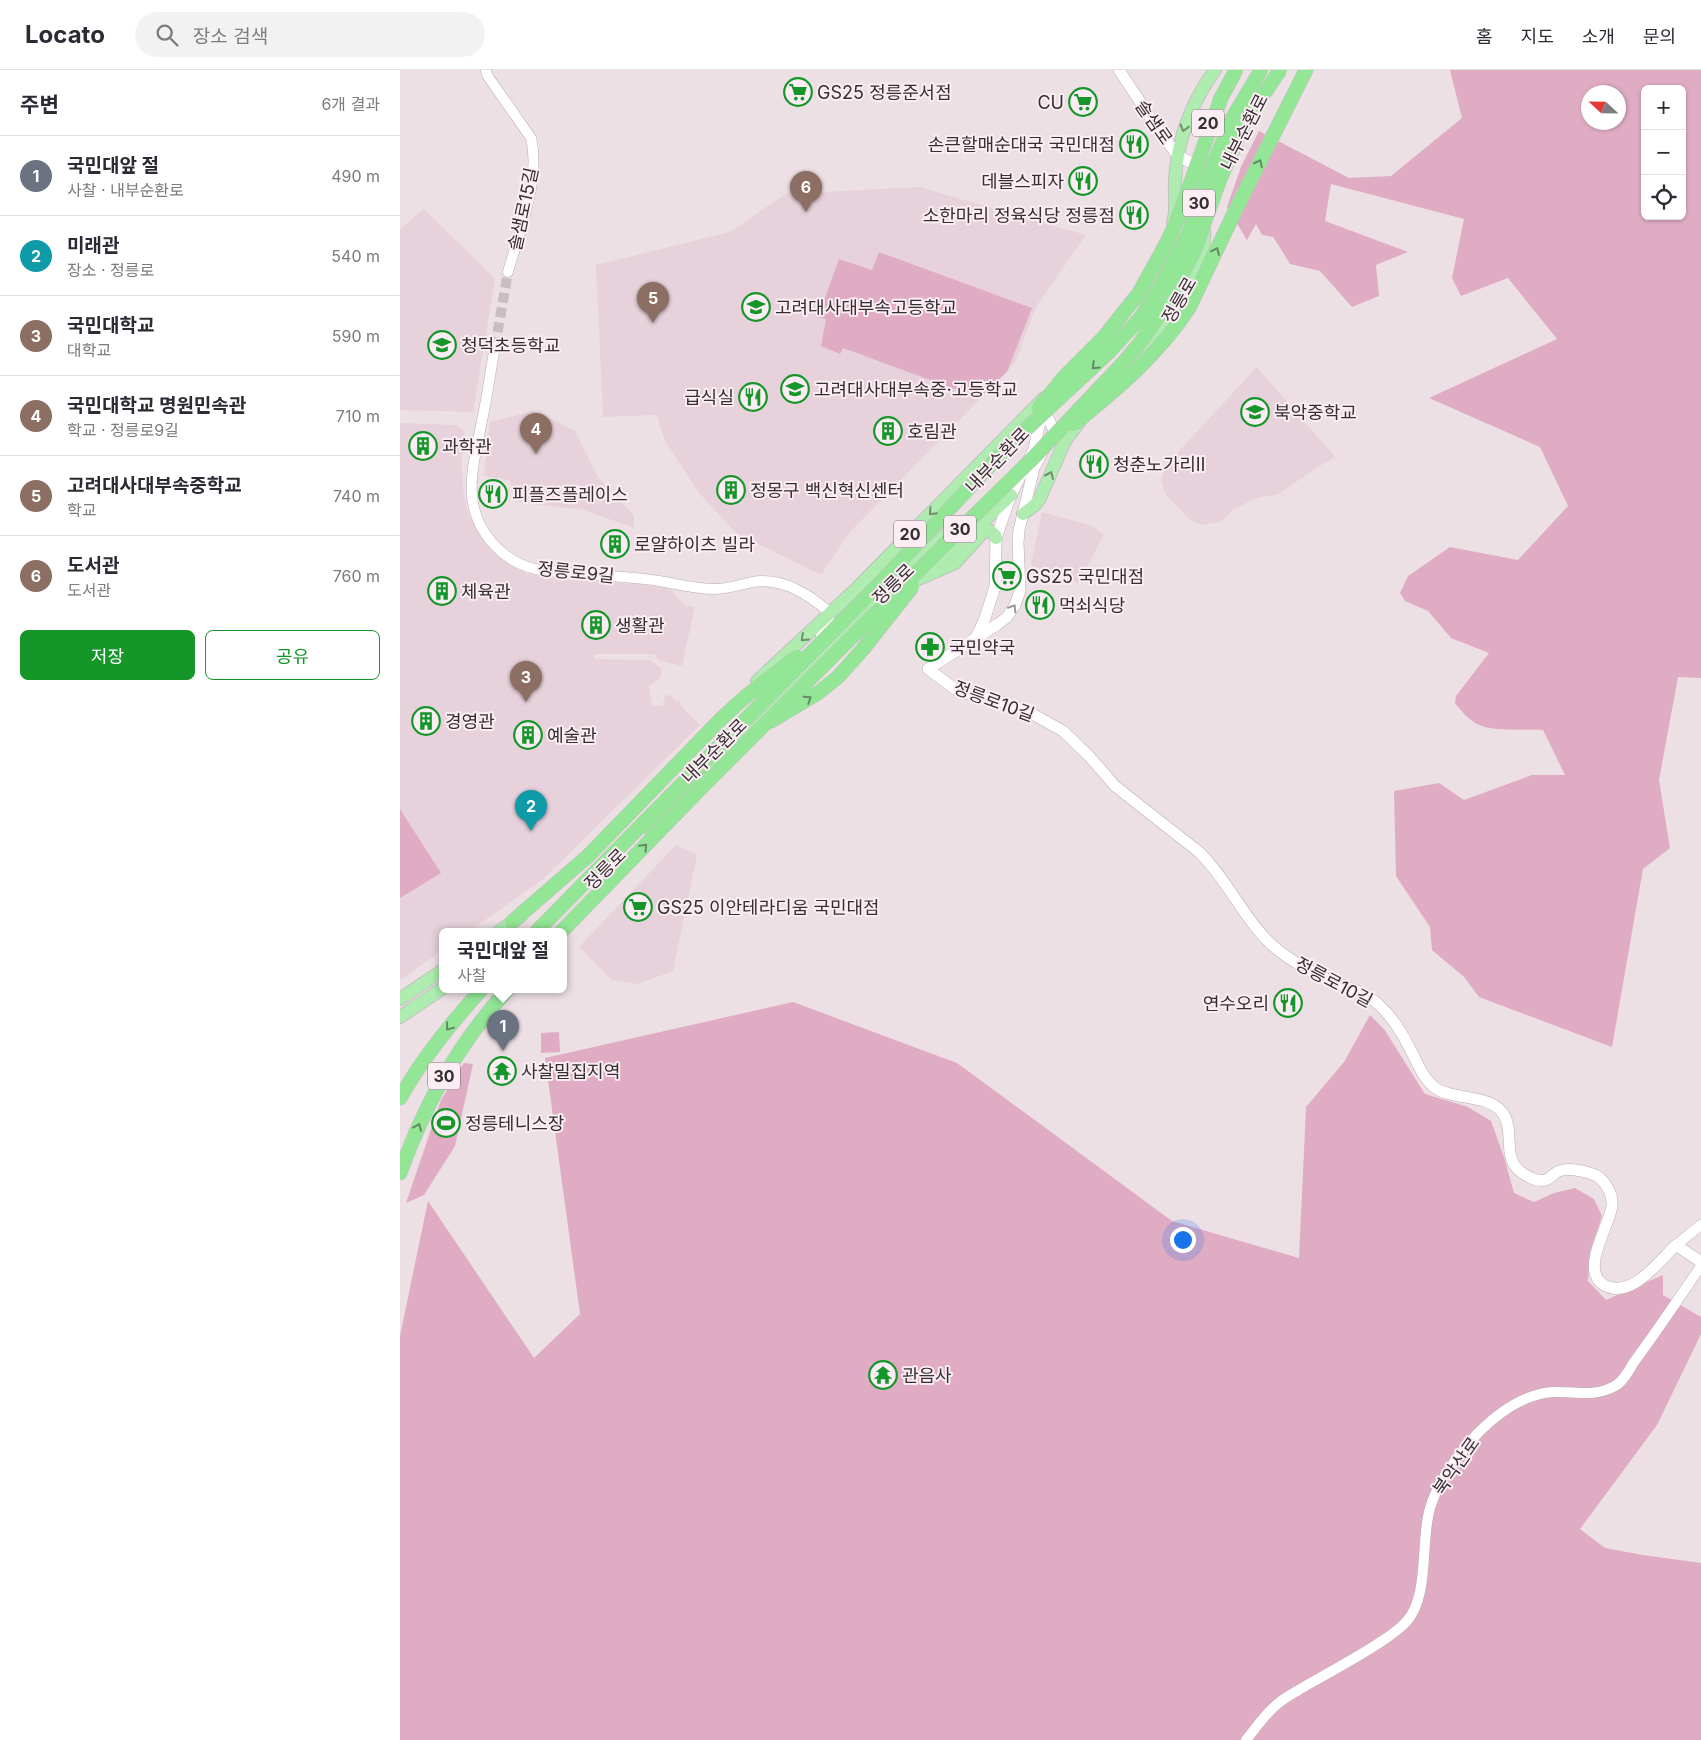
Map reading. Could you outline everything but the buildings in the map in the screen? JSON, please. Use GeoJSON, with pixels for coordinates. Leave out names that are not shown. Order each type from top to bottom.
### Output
{"type":"FeatureCollection","features":[{"type":"Feature","properties":{"kind":"highway"},"geometry":{"type":"LineString","coordinates":[[1009,445],[1064,377],[1104,337],[1139,294],[1177,221],[1216,111],[1236,70]]}},
{"type":"Feature","properties":{"kind":"highway","name":"내부순환로"},"geometry":{"type":"LineString","coordinates":[[540,928],[841,623],[1009,445],[1110,352],[1141,317],[1173,264],[1189,232],[1208,176],[1233,117],[1262,70]]}},
{"type":"Feature","properties":{"kind":"highway","name":"내부순환로"},"geometry":{"type":"LineString","coordinates":[[565,928],[700,789],[1123,363],[1139,344],[1169,300],[1195,249],[1223,171],[1245,122],[1280,70]]}},
{"type":"Feature","properties":{"kind":"highway"},"geometry":{"type":"LineString","coordinates":[[1035,452],[1094,408],[1142,365],[1173,332],[1189,308],[1306,70]]}},
{"type":"Feature","properties":{"kind":"highway"},"geometry":{"type":"LineString","coordinates":[[648,827],[754,732],[812,696],[838,676],[863,649],[902,600],[932,557]]}},
{"type":"Feature","properties":{"kind":"highway"},"geometry":{"type":"LineString","coordinates":[[512,922],[588,856],[722,718],[745,697],[841,623]]}},
{"type":"Feature","properties":{"kind":"highway","name":"30"},"geometry":{"type":"LineString","coordinates":[[400,1098],[412,1077],[436,1044],[478,993]]}},
{"type":"Feature","properties":{"kind":"highway","name":"30"},"geometry":{"type":"LineString","coordinates":[[400,1173],[435,1091],[470,1035],[505,993]]}},
{"type":"Feature","properties":{"kind":"main road","name":"솔샘로"},"geometry":{"type":"LineString","coordinates":[[1119,70],[1178,156],[1198,166]]}},
{"type":"Feature","properties":{"kind":"main road","name":"정릉로"},"geometry":{"type":"LineString","coordinates":[[512,922],[696,738],[858,587],[1121,325],[1142,299],[1165,254],[1174,218],[1174,180],[1185,124],[1193,104],[1215,70]]}},
{"type":"Feature","properties":{"kind":"main road","name":"정릉로"},"geometry":{"type":"LineString","coordinates":[[536,928],[583,892],[867,610],[1035,452],[1054,431],[1101,393],[1146,350],[1174,313],[1200,262],[1204,234],[1198,166],[1204,132],[1220,96],[1242,70]]}},
{"type":"Feature","properties":{"kind":"main road"},"geometry":{"type":"LineString","coordinates":[[1023,514],[1035,505],[1040,498],[1048,477],[1070,433],[1101,393]]}},
{"type":"Feature","properties":{"kind":"main road"},"geometry":{"type":"LineString","coordinates":[[883,596],[900,590],[910,583],[955,563],[980,535],[1010,495],[1035,452],[1041,404]]}},
{"type":"Feature","properties":{"kind":"main road"},"geometry":{"type":"LineString","coordinates":[[1041,404],[1054,431]]}},
{"type":"Feature","properties":{"kind":"main road","name":"정릉로10길"},"geometry":{"type":"LineString","coordinates":[[1054,431],[1034,468],[1023,514],[1018,542],[1020,591],[1012,611],[996,625],[928,669],[955,689],[1003,702],[1027,711],[1063,731],[1089,756],[1115,786],[1199,852],[1212,865],[1248,917],[1279,951],[1322,977],[1368,997],[1378,1004],[1403,1037],[1421,1072],[1435,1088],[1445,1093],[1483,1101],[1502,1111],[1508,1124],[1511,1162],[1519,1171],[1532,1179],[1545,1180],[1560,1170],[1583,1171],[1599,1177],[1609,1189],[1612,1205],[1595,1255],[1597,1279],[1614,1289],[1624,1289],[1636,1284],[1676,1245]]}},
{"type":"Feature","properties":{"kind":"main road"},"geometry":{"type":"LineString","coordinates":[[975,638],[985,618],[995,587],[996,538],[1010,495]]}},
{"type":"Feature","properties":{"kind":"main road"},"geometry":{"type":"LineString","coordinates":[[883,596],[929,562],[953,550],[1010,495]]}},
{"type":"Feature","properties":{"kind":"main road"},"geometry":{"type":"LineString","coordinates":[[980,535],[989,530],[996,538]]}},
{"type":"Feature","properties":{"kind":"main road"},"geometry":{"type":"LineString","coordinates":[[985,618],[985,622],[988,625],[996,625]]}},
{"type":"Feature","properties":{"kind":"main road","name":"정릉로"},"geometry":{"type":"LineString","coordinates":[[504,928],[562,887],[624,826],[668,778],[696,738]]}},
{"type":"Feature","properties":{"kind":"main road","name":"정릉로"},"geometry":{"type":"LineString","coordinates":[[624,826],[662,772]]}},
{"type":"Feature","properties":{"kind":"main road"},"geometry":{"type":"LineString","coordinates":[[400,999],[439,973]]}},
{"type":"Feature","properties":{"kind":"main road"},"geometry":{"type":"LineString","coordinates":[[400,1016],[439,991]]}},
{"type":"Feature","properties":{"kind":"main road"},"geometry":{"type":"LineString","coordinates":[[1676,1245],[1700,1266]]}},
{"type":"Feature","properties":{"kind":"street","name":"솔샘로15길"},"geometry":{"type":"LineString","coordinates":[[486,70],[487,75],[531,138],[534,149],[531,187],[508,272]]}},
{"type":"Feature","properties":{"kind":"street","name":"정릉로9길"},"geometry":{"type":"LineString","coordinates":[[495,347],[474,457],[472,497],[476,516],[484,532],[496,548],[513,560],[533,568],[559,572],[648,579],[684,586],[716,589],[769,581],[806,594],[830,613]]}},
{"type":"Feature","properties":{"kind":"street"},"geometry":{"type":"LineString","coordinates":[[648,827],[734,727],[824,633],[844,615],[867,610]]}},
{"type":"Feature","properties":{"kind":"street"},"geometry":{"type":"LineString","coordinates":[[824,633],[830,621],[830,613]]}},
{"type":"Feature","properties":{"kind":"street"},"geometry":{"type":"LineString","coordinates":[[1676,1245],[1701,1225]]}},
{"type":"Feature","properties":{"kind":"street","name":"북악산로"},"geometry":{"type":"LineString","coordinates":[[1246,1740],[1273,1707],[1358,1656],[1407,1622],[1414,1612],[1419,1598],[1427,1522],[1432,1502],[1438,1488],[1478,1434],[1500,1413],[1523,1399],[1554,1392],[1578,1394],[1601,1392],[1618,1384],[1657,1332],[1700,1266]]}},
{"type":"Feature","properties":{"kind":"shaded area"},"geometry":{"type":"Polygon","coordinates":[[[1450,70],[1701,70],[1701,678],[1678,677],[1659,780],[1670,848],[1643,869],[1612,1047],[1479,997],[1464,977],[1432,950],[1430,927],[1396,876],[1394,791],[1439,783],[1464,800],[1532,775],[1565,775],[1543,730],[1484,727],[1474,722],[1462,712],[1455,703],[1456,696],[1489,653],[1451,638],[1428,611],[1405,601],[1400,593],[1408,576],[1450,547],[1518,560],[1568,506],[1540,447],[1429,398],[1557,339],[1508,278],[1461,296],[1452,278],[1464,219],[1331,184],[1325,221],[1408,252],[1376,265],[1379,296],[1352,307],[1320,271],[1290,264],[1273,237],[1262,235],[1256,224],[1247,240],[1227,207],[1241,167],[1259,131],[1349,178],[1391,176],[1462,118],[1450,70]]]}},
{"type":"Feature","properties":{"kind":"shaded area","name":"고려대사대부속중·고등학교"},"geometry":{"type":"Polygon","coordinates":[[[919,187],[1086,235],[1036,307],[1015,363],[850,532],[821,575],[736,533],[699,493],[664,439],[657,415],[603,417],[596,265],[730,232],[785,194],[919,187]]]}},
{"type":"Feature","properties":{"kind":"shaded area","name":"청덕초등학교"},"geometry":{"type":"Polygon","coordinates":[[[424,209],[495,279],[473,412],[400,410],[400,229],[424,209]]]}},
{"type":"Feature","properties":{"kind":"shaded area"},"geometry":{"type":"Polygon","coordinates":[[[879,252],[1032,308],[1007,372],[979,398],[843,348],[840,354],[821,346],[826,319],[818,317],[839,259],[872,270],[879,252]]]}},
{"type":"Feature","properties":{"kind":"shaded area","name":"북악중학교"},"geometry":{"type":"Polygon","coordinates":[[[1257,367],[1335,457],[1279,494],[1253,499],[1232,511],[1220,522],[1203,525],[1190,520],[1166,495],[1161,480],[1166,465],[1257,367]]]}},
{"type":"Feature","properties":{"kind":"shaded area"},"geometry":{"type":"Polygon","coordinates":[[[534,411],[575,431],[598,477],[634,516],[634,528],[584,510],[518,502],[509,480],[484,476],[490,422],[534,411]]]}},
{"type":"Feature","properties":{"kind":"shaded area"},"geometry":{"type":"Polygon","coordinates":[[[400,423],[456,425],[465,432],[462,450],[462,471],[464,496],[469,516],[480,536],[491,550],[511,566],[528,574],[562,579],[669,588],[686,606],[695,607],[682,666],[658,660],[655,654],[595,654],[594,659],[650,660],[661,668],[661,678],[649,686],[652,706],[663,705],[665,700],[664,693],[666,696],[670,695],[676,701],[679,700],[681,706],[700,725],[542,880],[474,928],[439,928],[439,953],[400,980],[400,423]]]}},
{"type":"Feature","properties":{"kind":"shaded area"},"geometry":{"type":"Polygon","coordinates":[[[1042,512],[1090,525],[1104,534],[1079,583],[1031,565],[1042,512]]]}},
{"type":"Feature","properties":{"kind":"shaded area"},"geometry":{"type":"Polygon","coordinates":[[[400,809],[441,873],[400,898],[400,809]]]}},
{"type":"Feature","properties":{"kind":"shaded area"},"geometry":{"type":"Polygon","coordinates":[[[676,845],[697,855],[673,971],[638,984],[612,980],[579,947],[676,845]]]}},
{"type":"Feature","properties":{"kind":"shaded area"},"geometry":{"type":"Polygon","coordinates":[[[793,1002],[957,1063],[1172,1221],[1299,1258],[1306,1107],[1344,1062],[1370,1015],[1384,1029],[1425,1094],[1468,1107],[1491,1121],[1514,1193],[1534,1202],[1554,1193],[1575,1188],[1594,1199],[1602,1216],[1590,1252],[1588,1281],[1606,1300],[1663,1275],[1663,1295],[1701,1317],[1701,1334],[1657,1425],[1580,1529],[1605,1548],[1701,1563],[1701,1740],[400,1740],[400,1336],[428,1201],[534,1358],[580,1314],[545,1058],[793,1002]]]}},
{"type":"Feature","properties":{"kind":"shaded area"},"geometry":{"type":"Polygon","coordinates":[[[559,1032],[560,1052],[541,1053],[541,1033],[559,1032]]]}},
{"type":"Feature","properties":{"kind":"shaded area","name":"정릉테니스장"},"geometry":{"type":"Polygon","coordinates":[[[464,1063],[473,1064],[455,1146],[424,1195],[406,1203],[441,1100],[464,1063]]]}},
{"type":"Feature","properties":{"kind":"tunnel"},"geometry":{"type":"LineString","coordinates":[[495,347],[508,272]]}},
{"type":"Feature","properties":{"kind":"place","name":"GS25 정릉준서점"},"geometry":{"type":"Point","coordinates":[798,92]}},
{"type":"Feature","properties":{"kind":"place","name":"CU"},"geometry":{"type":"Point","coordinates":[1083,102]}},
{"type":"Feature","properties":{"kind":"place","name":"손큰할매순대국 국민대점"},"geometry":{"type":"Point","coordinates":[1134,144]}},
{"type":"Feature","properties":{"kind":"place","name":"데블스피자"},"geometry":{"type":"Point","coordinates":[1083,181]}},
{"type":"Feature","properties":{"kind":"place","name":"도서관"},"geometry":{"type":"Point","coordinates":[806,212]}},
{"type":"Feature","properties":{"kind":"place","name":"소한마리 정육식당 정릉점"},"geometry":{"type":"Point","coordinates":[1134,215]}},
{"type":"Feature","properties":{"kind":"place","name":"고려대사대부속고등학교"},"geometry":{"type":"Point","coordinates":[756,307]}},
{"type":"Feature","properties":{"kind":"place","name":"고려대사대부속중학교"},"geometry":{"type":"Point","coordinates":[653,323]}},
{"type":"Feature","properties":{"kind":"place","name":"청덕초등학교"},"geometry":{"type":"Point","coordinates":[442,345]}},
{"type":"Feature","properties":{"kind":"place","name":"고려대사대부속중·고등학교"},"geometry":{"type":"Point","coordinates":[795,389]}},
{"type":"Feature","properties":{"kind":"place","name":"급식실"},"geometry":{"type":"Point","coordinates":[753,397]}},
{"type":"Feature","properties":{"kind":"place","name":"북악중학교"},"geometry":{"type":"Point","coordinates":[1255,412]}},
{"type":"Feature","properties":{"kind":"place","name":"호림관"},"geometry":{"type":"Point","coordinates":[888,431]}},
{"type":"Feature","properties":{"kind":"place","name":"과학관"},"geometry":{"type":"Point","coordinates":[423,446]}},
{"type":"Feature","properties":{"kind":"place","name":"국민대학교 명원민속관"},"geometry":{"type":"Point","coordinates":[536,454]}},
{"type":"Feature","properties":{"kind":"place","name":"청춘노가리Ⅱ"},"geometry":{"type":"Point","coordinates":[1094,464]}},
{"type":"Feature","properties":{"kind":"place","name":"정몽구 백신혁신센터"},"geometry":{"type":"Point","coordinates":[731,490]}},
{"type":"Feature","properties":{"kind":"place","name":"피플즈플레이스"},"geometry":{"type":"Point","coordinates":[493,494]}},
{"type":"Feature","properties":{"kind":"place","name":"로얄하이츠 빌라"},"geometry":{"type":"Point","coordinates":[615,544]}},
{"type":"Feature","properties":{"kind":"place","name":"GS25 국민대점"},"geometry":{"type":"Point","coordinates":[1007,576]}},
{"type":"Feature","properties":{"kind":"place","name":"체육관"},"geometry":{"type":"Point","coordinates":[442,591]}},
{"type":"Feature","properties":{"kind":"place","name":"먹쇠식당"},"geometry":{"type":"Point","coordinates":[1040,605]}},
{"type":"Feature","properties":{"kind":"place","name":"생활관"},"geometry":{"type":"Point","coordinates":[596,625]}},
{"type":"Feature","properties":{"kind":"place","name":"국민약국"},"geometry":{"type":"Point","coordinates":[930,647]}},
{"type":"Feature","properties":{"kind":"place","name":"국민대학교"},"geometry":{"type":"Point","coordinates":[526,702]}},
{"type":"Feature","properties":{"kind":"place","name":"경영관"},"geometry":{"type":"Point","coordinates":[426,721]}},
{"type":"Feature","properties":{"kind":"place","name":"예술관"},"geometry":{"type":"Point","coordinates":[528,735]}},
{"type":"Feature","properties":{"kind":"place","name":"미래관"},"geometry":{"type":"Point","coordinates":[531,831]}},
{"type":"Feature","properties":{"kind":"place","name":"GS25 이안테라디움 국민대점"},"geometry":{"type":"Point","coordinates":[638,907]}},
{"type":"Feature","properties":{"kind":"place","name":"연수오리"},"geometry":{"type":"Point","coordinates":[1288,1003]}},
{"type":"Feature","properties":{"kind":"place","name":"국민대앞 절"},"geometry":{"type":"Point","coordinates":[503,1051]}},
{"type":"Feature","properties":{"kind":"place","name":"사찰밀집지역"},"geometry":{"type":"Point","coordinates":[502,1071]}},
{"type":"Feature","properties":{"kind":"place","name":"정릉테니스장"},"geometry":{"type":"Point","coordinates":[446,1123]}},
{"type":"Feature","properties":{"kind":"place","name":"관음사"},"geometry":{"type":"Point","coordinates":[883,1375]}}]}
